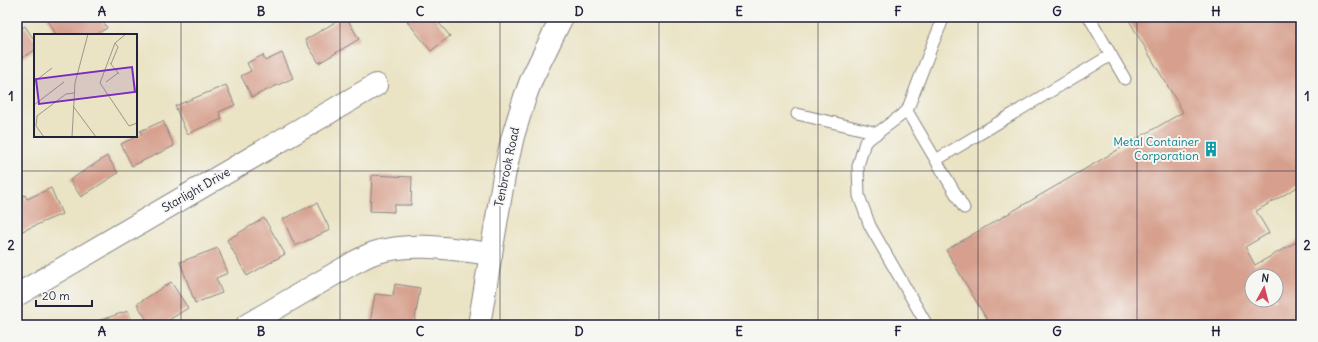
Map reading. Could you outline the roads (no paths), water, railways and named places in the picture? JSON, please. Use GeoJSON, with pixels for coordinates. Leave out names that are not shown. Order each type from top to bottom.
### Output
{"type":"FeatureCollection","features":[{"type":"Feature","properties":{"kind":"street","name":"Tenbrook Road"},"geometry":{"type":"LineString","coordinates":[[479,325],[504,176],[518,116],[532,78],[562,17]]}},
{"type":"Feature","properties":{"kind":"street","name":"Starlight Drive"},"geometry":{"type":"LineString","coordinates":[[17,295],[376,85]]}},
{"type":"Feature","properties":{"kind":"street"},"geometry":{"type":"LineString","coordinates":[[247,325],[373,253],[397,247],[419,246],[491,254]]}},
{"type":"Feature","properties":{"kind":"lane"},"geometry":{"type":"LineString","coordinates":[[927,325],[870,226],[859,196],[858,166],[865,142],[907,111],[932,43],[944,17]]}},
{"type":"Feature","properties":{"kind":"lane"},"geometry":{"type":"LineString","coordinates":[[1089,17],[1125,79]]}},
{"type":"Feature","properties":{"kind":"lane"},"geometry":{"type":"LineString","coordinates":[[936,160],[1112,56]]}},
{"type":"Feature","properties":{"kind":"lane"},"geometry":{"type":"LineString","coordinates":[[907,111],[964,208]]}},
{"type":"Feature","properties":{"kind":"lane"},"geometry":{"type":"LineString","coordinates":[[797,114],[878,133]]}},
{"type":"Feature","properties":{"kind":"place","name":"Metal Container Corporation"},"geometry":{"type":"Point","coordinates":[1211,149]}}]}
